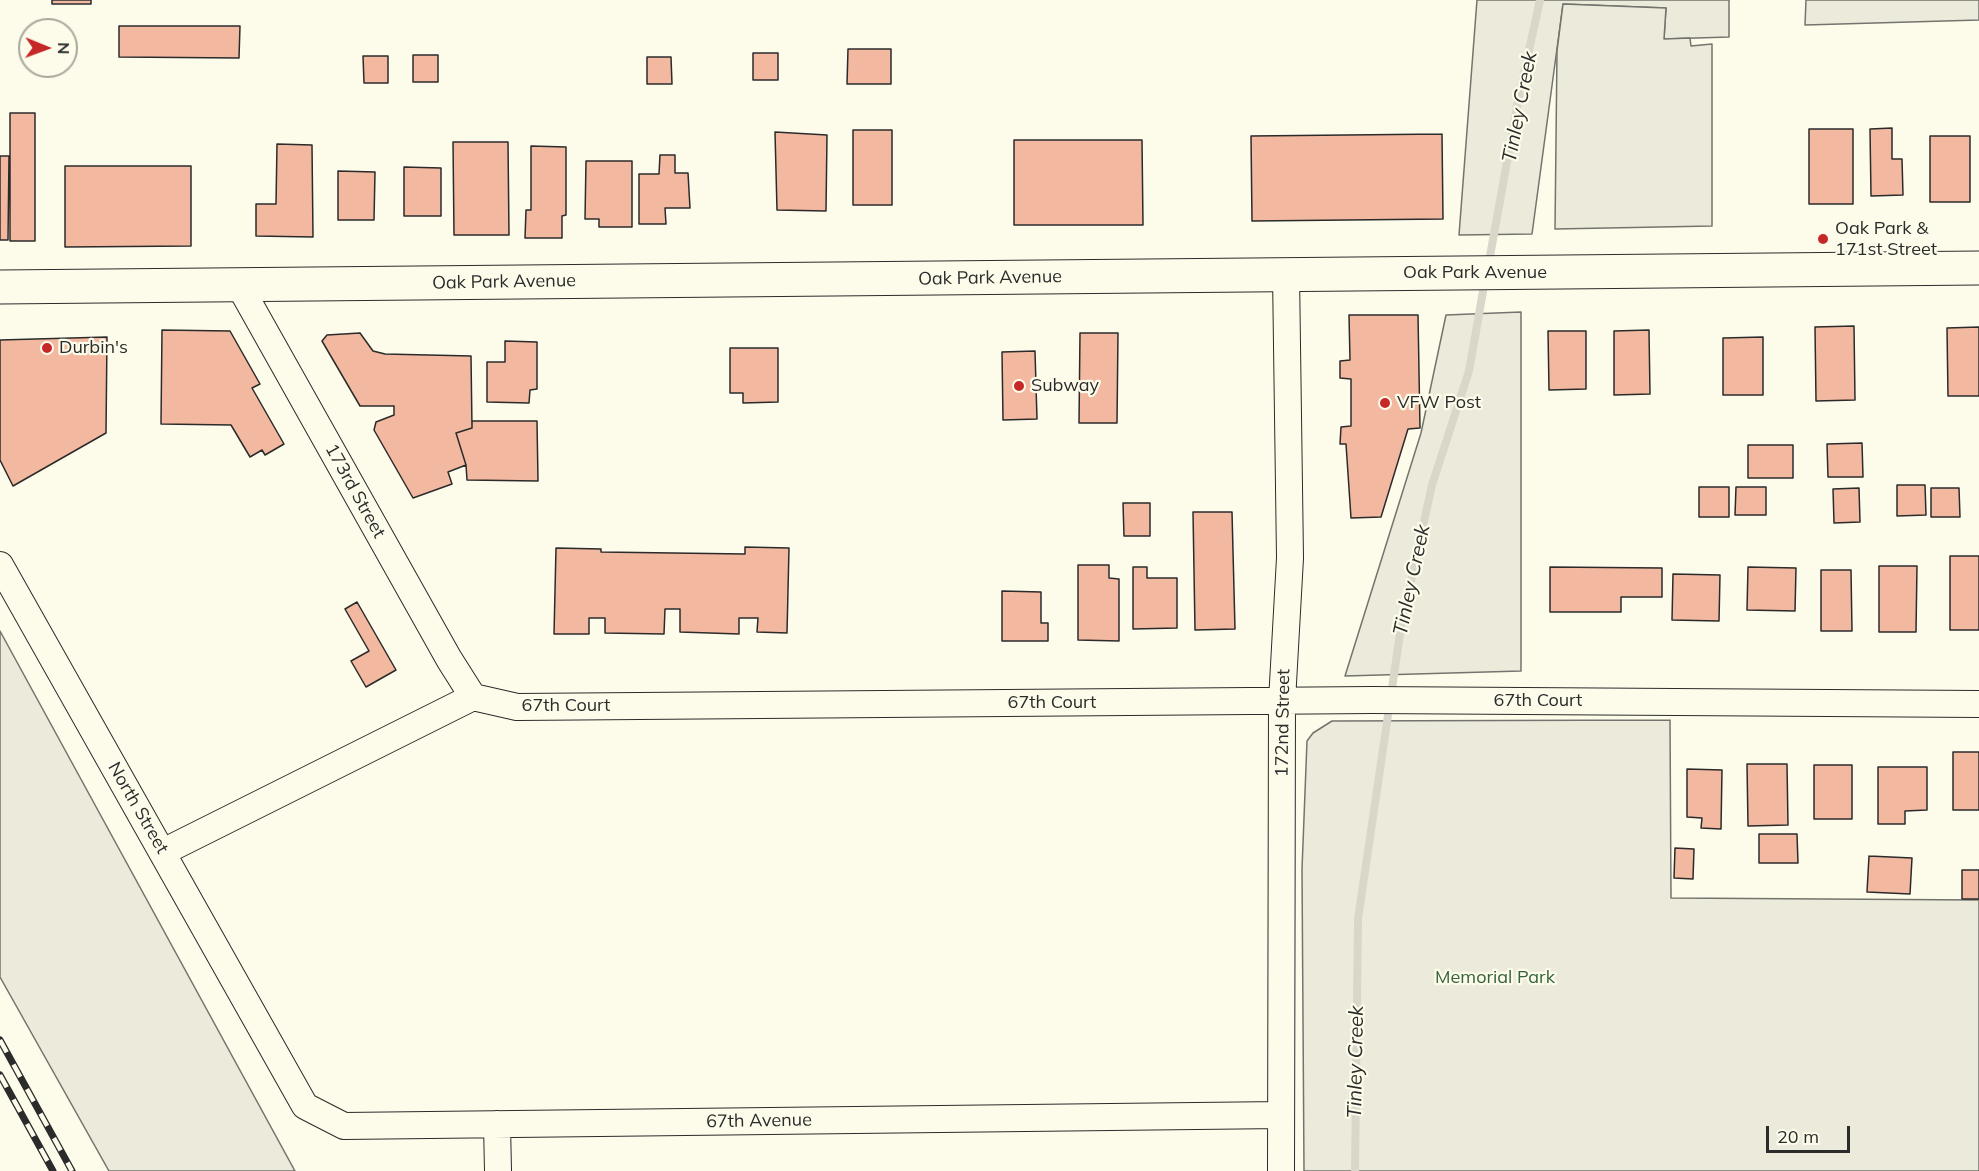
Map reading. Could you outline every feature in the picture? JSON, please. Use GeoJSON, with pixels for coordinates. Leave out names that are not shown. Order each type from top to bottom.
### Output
{"type":"FeatureCollection","features":[{"type":"Feature","properties":{"kind":"street","name":"Oak Park Avenue"},"geometry":{"type":"LineString","coordinates":[[0,287],[1979,268]]}},
{"type":"Feature","properties":{"kind":"street","name":"172nd Street"},"geometry":{"type":"LineString","coordinates":[[1281,1171],[1282,701],[1290,558],[1286,274]]}},
{"type":"Feature","properties":{"kind":"street","name":"173rd Street"},"geometry":{"type":"LineString","coordinates":[[239,285],[449,659],[473,697]]}},
{"type":"Feature","properties":{"kind":"street","name":"North Street"},"geometry":{"type":"LineString","coordinates":[[0,566],[163,852],[273,1052]]}},
{"type":"Feature","properties":{"kind":"street","name":"67th Court"},"geometry":{"type":"LineString","coordinates":[[473,697],[517,707],[1372,700],[1979,704]]}},
{"type":"Feature","properties":{"kind":"street"},"geometry":{"type":"LineString","coordinates":[[163,852],[473,697]]}},
{"type":"Feature","properties":{"kind":"street","name":"67th Avenue"},"geometry":{"type":"LineString","coordinates":[[273,1052],[304,1106],[344,1126],[1281,1115]]}},
{"type":"Feature","properties":{"kind":"street"},"geometry":{"type":"LineString","coordinates":[[497,1124],[498,1171]]}},
{"type":"Feature","properties":{"kind":"green space"},"geometry":{"type":"Polygon","coordinates":[[[1477,0],[1729,0],[1729,37],[1664,39],[1666,8],[1563,4],[1532,234],[1459,235],[1477,0]]]}},
{"type":"Feature","properties":{"kind":"green space"},"geometry":{"type":"Polygon","coordinates":[[[1806,0],[1979,0],[1979,20],[1805,25],[1806,0]]]}},
{"type":"Feature","properties":{"kind":"green space"},"geometry":{"type":"Polygon","coordinates":[[[1521,312],[1521,671],[1345,676],[1421,433],[1446,315],[1521,312]]]}},
{"type":"Feature","properties":{"kind":"green space","name":"Memorial Park"},"geometry":{"type":"Polygon","coordinates":[[[1670,720],[1671,898],[1979,900],[1979,1171],[1304,1171],[1302,869],[1307,741],[1313,733],[1332,721],[1670,720]]]}},
{"type":"Feature","properties":{"kind":"shaded area"},"geometry":{"type":"Polygon","coordinates":[[[1563,4],[1666,8],[1664,39],[1690,38],[1691,46],[1712,44],[1712,226],[1555,229],[1557,51],[1563,4]]]}},
{"type":"Feature","properties":{"kind":"shaded area"},"geometry":{"type":"Polygon","coordinates":[[[0,631],[295,1171],[109,1171],[0,977],[0,631]]]}},
{"type":"Feature","properties":{"kind":"building"},"geometry":{"type":"Polygon","coordinates":[[[52,0],[91,0],[91,4],[52,4],[52,0]]]}},
{"type":"Feature","properties":{"kind":"building"},"geometry":{"type":"Polygon","coordinates":[[[119,26],[240,26],[239,58],[119,57],[119,26]]]}},
{"type":"Feature","properties":{"kind":"building"},"geometry":{"type":"Polygon","coordinates":[[[848,49],[891,49],[891,84],[847,84],[848,49]]]}},
{"type":"Feature","properties":{"kind":"building"},"geometry":{"type":"Polygon","coordinates":[[[753,53],[778,53],[778,80],[753,80],[753,53]]]}},
{"type":"Feature","properties":{"kind":"building"},"geometry":{"type":"Polygon","coordinates":[[[413,55],[438,55],[438,82],[413,82],[413,55]]]}},
{"type":"Feature","properties":{"kind":"building"},"geometry":{"type":"Polygon","coordinates":[[[363,56],[388,56],[388,83],[364,83],[363,56]]]}},
{"type":"Feature","properties":{"kind":"building"},"geometry":{"type":"Polygon","coordinates":[[[647,57],[671,57],[672,84],[647,84],[647,57]]]}},
{"type":"Feature","properties":{"kind":"building"},"geometry":{"type":"Polygon","coordinates":[[[10,113],[35,113],[35,241],[10,241],[10,113]]]}},
{"type":"Feature","properties":{"kind":"building"},"geometry":{"type":"Polygon","coordinates":[[[1892,128],[1892,159],[1902,159],[1903,195],[1871,196],[1870,129],[1892,128]]]}},
{"type":"Feature","properties":{"kind":"building"},"geometry":{"type":"Polygon","coordinates":[[[1809,129],[1853,129],[1853,204],[1809,204],[1809,129]]]}},
{"type":"Feature","properties":{"kind":"building"},"geometry":{"type":"Polygon","coordinates":[[[853,130],[892,130],[892,205],[853,205],[853,130]]]}},
{"type":"Feature","properties":{"kind":"building"},"geometry":{"type":"Polygon","coordinates":[[[775,132],[827,135],[826,211],[777,210],[775,132]]]}},
{"type":"Feature","properties":{"kind":"building"},"geometry":{"type":"Polygon","coordinates":[[[1442,134],[1443,219],[1252,221],[1251,136],[1442,134]]]}},
{"type":"Feature","properties":{"kind":"building"},"geometry":{"type":"Polygon","coordinates":[[[1930,136],[1970,136],[1970,202],[1930,202],[1930,136]]]}},
{"type":"Feature","properties":{"kind":"building"},"geometry":{"type":"Polygon","coordinates":[[[1014,140],[1142,140],[1143,225],[1014,225],[1014,140]]]}},
{"type":"Feature","properties":{"kind":"building"},"geometry":{"type":"Polygon","coordinates":[[[453,142],[508,142],[509,235],[454,235],[453,142]]]}},
{"type":"Feature","properties":{"kind":"building"},"geometry":{"type":"Polygon","coordinates":[[[277,144],[312,145],[313,237],[256,236],[256,204],[276,204],[277,144]]]}},
{"type":"Feature","properties":{"kind":"building"},"geometry":{"type":"Polygon","coordinates":[[[531,146],[566,147],[566,215],[562,216],[562,238],[525,238],[526,210],[531,210],[531,146]]]}},
{"type":"Feature","properties":{"kind":"building"},"geometry":{"type":"Polygon","coordinates":[[[660,155],[675,155],[675,173],[688,173],[690,208],[665,208],[666,224],[639,224],[639,174],[659,174],[660,155]]]}},
{"type":"Feature","properties":{"kind":"building"},"geometry":{"type":"Polygon","coordinates":[[[0,156],[9,156],[8,240],[0,240],[0,156]]]}},
{"type":"Feature","properties":{"kind":"building"},"geometry":{"type":"Polygon","coordinates":[[[586,161],[632,161],[632,227],[599,227],[599,219],[585,219],[586,161]]]}},
{"type":"Feature","properties":{"kind":"building"},"geometry":{"type":"Polygon","coordinates":[[[65,166],[191,166],[191,246],[65,247],[65,166]]]}},
{"type":"Feature","properties":{"kind":"building"},"geometry":{"type":"Polygon","coordinates":[[[404,167],[441,168],[441,216],[404,216],[404,167]]]}},
{"type":"Feature","properties":{"kind":"building"},"geometry":{"type":"Polygon","coordinates":[[[338,171],[375,172],[374,220],[338,220],[338,171]]]}},
{"type":"Feature","properties":{"kind":"building","name":"VFW Post"},"geometry":{"type":"Polygon","coordinates":[[[1349,315],[1418,315],[1420,428],[1408,429],[1381,517],[1351,518],[1346,444],[1340,444],[1341,427],[1351,426],[1351,379],[1340,378],[1340,361],[1350,360],[1349,315]]]}},
{"type":"Feature","properties":{"kind":"building"},"geometry":{"type":"Polygon","coordinates":[[[1854,326],[1855,400],[1816,401],[1815,327],[1854,326]]]}},
{"type":"Feature","properties":{"kind":"building"},"geometry":{"type":"Polygon","coordinates":[[[1979,327],[1979,396],[1948,396],[1947,328],[1979,327]]]}},
{"type":"Feature","properties":{"kind":"building"},"geometry":{"type":"Polygon","coordinates":[[[162,330],[230,331],[260,384],[252,388],[284,444],[265,455],[262,450],[250,457],[231,425],[161,424],[162,330]]]}},
{"type":"Feature","properties":{"kind":"building"},"geometry":{"type":"Polygon","coordinates":[[[1649,330],[1650,394],[1614,395],[1614,331],[1649,330]]]}},
{"type":"Feature","properties":{"kind":"building"},"geometry":{"type":"Polygon","coordinates":[[[1548,331],[1586,331],[1586,389],[1549,390],[1548,331]]]}},
{"type":"Feature","properties":{"kind":"building"},"geometry":{"type":"Polygon","coordinates":[[[360,333],[373,351],[385,354],[471,356],[472,428],[456,433],[466,465],[448,472],[452,484],[413,498],[374,430],[376,422],[394,415],[394,406],[360,406],[322,341],[327,335],[360,333]]]}},
{"type":"Feature","properties":{"kind":"building"},"geometry":{"type":"Polygon","coordinates":[[[1080,333],[1118,333],[1117,423],[1079,423],[1080,333]]]}},
{"type":"Feature","properties":{"kind":"building"},"geometry":{"type":"Polygon","coordinates":[[[107,337],[106,433],[13,486],[0,460],[0,340],[107,337]]]}},
{"type":"Feature","properties":{"kind":"building"},"geometry":{"type":"Polygon","coordinates":[[[1763,337],[1763,395],[1723,395],[1723,338],[1763,337]]]}},
{"type":"Feature","properties":{"kind":"building"},"geometry":{"type":"Polygon","coordinates":[[[505,341],[537,342],[537,389],[530,390],[529,403],[487,402],[487,362],[505,362],[505,341]]]}},
{"type":"Feature","properties":{"kind":"building"},"geometry":{"type":"Polygon","coordinates":[[[730,348],[778,348],[778,402],[743,403],[743,393],[730,393],[730,348]]]}},
{"type":"Feature","properties":{"kind":"building","name":"Subway"},"geometry":{"type":"Polygon","coordinates":[[[1035,351],[1037,419],[1003,420],[1002,352],[1035,351]]]}},
{"type":"Feature","properties":{"kind":"building"},"geometry":{"type":"Polygon","coordinates":[[[472,421],[537,421],[538,481],[467,480],[466,465],[456,433],[472,428],[472,421]]]}},
{"type":"Feature","properties":{"kind":"building"},"geometry":{"type":"Polygon","coordinates":[[[1862,443],[1863,477],[1828,477],[1827,444],[1862,443]]]}},
{"type":"Feature","properties":{"kind":"building"},"geometry":{"type":"Polygon","coordinates":[[[1748,445],[1793,445],[1793,478],[1748,478],[1748,445]]]}},
{"type":"Feature","properties":{"kind":"building"},"geometry":{"type":"Polygon","coordinates":[[[1897,485],[1925,485],[1926,515],[1897,516],[1897,485]]]}},
{"type":"Feature","properties":{"kind":"building"},"geometry":{"type":"Polygon","coordinates":[[[1699,487],[1729,487],[1729,517],[1699,517],[1699,487]]]}},
{"type":"Feature","properties":{"kind":"building"},"geometry":{"type":"Polygon","coordinates":[[[1736,487],[1766,487],[1766,515],[1735,515],[1736,487]]]}},
{"type":"Feature","properties":{"kind":"building"},"geometry":{"type":"Polygon","coordinates":[[[1859,488],[1860,522],[1834,523],[1833,489],[1859,488]]]}},
{"type":"Feature","properties":{"kind":"building"},"geometry":{"type":"Polygon","coordinates":[[[1931,488],[1959,488],[1960,517],[1931,517],[1931,488]]]}},
{"type":"Feature","properties":{"kind":"building"},"geometry":{"type":"Polygon","coordinates":[[[1123,503],[1150,503],[1150,536],[1124,536],[1123,503]]]}},
{"type":"Feature","properties":{"kind":"building"},"geometry":{"type":"Polygon","coordinates":[[[1193,512],[1232,512],[1235,629],[1195,630],[1193,512]]]}},
{"type":"Feature","properties":{"kind":"building"},"geometry":{"type":"Polygon","coordinates":[[[745,547],[789,548],[787,633],[757,632],[758,618],[739,618],[739,634],[680,632],[680,609],[665,609],[664,634],[605,633],[605,618],[589,618],[589,634],[554,634],[556,548],[601,549],[601,552],[745,554],[745,547]]]}},
{"type":"Feature","properties":{"kind":"building"},"geometry":{"type":"Polygon","coordinates":[[[1950,556],[1979,556],[1979,630],[1950,630],[1950,556]]]}},
{"type":"Feature","properties":{"kind":"building"},"geometry":{"type":"Polygon","coordinates":[[[1078,565],[1109,565],[1109,578],[1119,579],[1119,641],[1078,640],[1078,565]]]}},
{"type":"Feature","properties":{"kind":"building"},"geometry":{"type":"Polygon","coordinates":[[[1879,566],[1917,566],[1916,632],[1879,632],[1879,566]]]}},
{"type":"Feature","properties":{"kind":"building"},"geometry":{"type":"Polygon","coordinates":[[[1133,567],[1147,567],[1147,578],[1177,578],[1177,628],[1133,629],[1133,567]]]}},
{"type":"Feature","properties":{"kind":"building"},"geometry":{"type":"Polygon","coordinates":[[[1550,567],[1662,568],[1662,597],[1621,597],[1621,612],[1550,612],[1550,567]]]}},
{"type":"Feature","properties":{"kind":"building"},"geometry":{"type":"Polygon","coordinates":[[[1748,567],[1796,568],[1795,611],[1747,610],[1748,567]]]}},
{"type":"Feature","properties":{"kind":"building"},"geometry":{"type":"Polygon","coordinates":[[[1821,570],[1851,570],[1852,631],[1821,631],[1821,570]]]}},
{"type":"Feature","properties":{"kind":"building"},"geometry":{"type":"Polygon","coordinates":[[[1673,574],[1720,575],[1719,621],[1672,620],[1673,574]]]}},
{"type":"Feature","properties":{"kind":"building"},"geometry":{"type":"Polygon","coordinates":[[[1002,591],[1041,592],[1041,623],[1048,623],[1048,641],[1002,641],[1002,591]]]}},
{"type":"Feature","properties":{"kind":"building"},"geometry":{"type":"Polygon","coordinates":[[[357,602],[396,670],[366,687],[351,661],[369,651],[345,609],[357,602]]]}},
{"type":"Feature","properties":{"kind":"building"},"geometry":{"type":"Polygon","coordinates":[[[1953,752],[1979,752],[1979,810],[1953,810],[1953,752]]]}},
{"type":"Feature","properties":{"kind":"building"},"geometry":{"type":"Polygon","coordinates":[[[1747,764],[1787,764],[1788,825],[1748,826],[1747,764]]]}},
{"type":"Feature","properties":{"kind":"building"},"geometry":{"type":"Polygon","coordinates":[[[1814,765],[1852,765],[1852,819],[1814,819],[1814,765]]]}},
{"type":"Feature","properties":{"kind":"building"},"geometry":{"type":"Polygon","coordinates":[[[1878,767],[1927,767],[1927,810],[1905,811],[1905,824],[1878,824],[1878,767]]]}},
{"type":"Feature","properties":{"kind":"building"},"geometry":{"type":"Polygon","coordinates":[[[1687,769],[1722,770],[1721,829],[1701,828],[1702,818],[1687,817],[1687,769]]]}},
{"type":"Feature","properties":{"kind":"building"},"geometry":{"type":"Polygon","coordinates":[[[1759,834],[1797,834],[1798,863],[1759,863],[1759,834]]]}},
{"type":"Feature","properties":{"kind":"building"},"geometry":{"type":"Polygon","coordinates":[[[1675,848],[1694,849],[1693,879],[1674,878],[1675,848]]]}},
{"type":"Feature","properties":{"kind":"building"},"geometry":{"type":"Polygon","coordinates":[[[1869,856],[1912,858],[1910,894],[1867,892],[1869,856]]]}},
{"type":"Feature","properties":{"kind":"building"},"geometry":{"type":"Polygon","coordinates":[[[1962,870],[1979,870],[1979,899],[1962,899],[1962,870]]]}},
{"type":"Feature","properties":{"kind":"waterway","name":"Tinley Creek"},"geometry":{"type":"LineString","coordinates":[[1488,267],[1519,96],[1540,0]]}},
{"type":"Feature","properties":{"kind":"waterway","name":"Tinley Creek"},"geometry":{"type":"LineString","coordinates":[[1355,1171],[1358,919],[1401,627],[1432,485],[1469,371],[1485,280]]}},
{"type":"Feature","properties":{"kind":"railway"},"geometry":{"type":"LineString","coordinates":[[0,1040],[72,1171]]}},
{"type":"Feature","properties":{"kind":"railway"},"geometry":{"type":"LineString","coordinates":[[0,1075],[53,1171]]}},
{"type":"Feature","properties":{"kind":"place","name":"Oak Park & 171st Street"},"geometry":{"type":"Point","coordinates":[1823,239]}},
{"type":"Feature","properties":{"kind":"place","name":"Durbin's"},"geometry":{"type":"Point","coordinates":[47,348]}},
{"type":"Feature","properties":{"kind":"place","name":"Subway"},"geometry":{"type":"Point","coordinates":[1019,386]}},
{"type":"Feature","properties":{"kind":"place","name":"VFW Post"},"geometry":{"type":"Point","coordinates":[1385,403]}}]}
